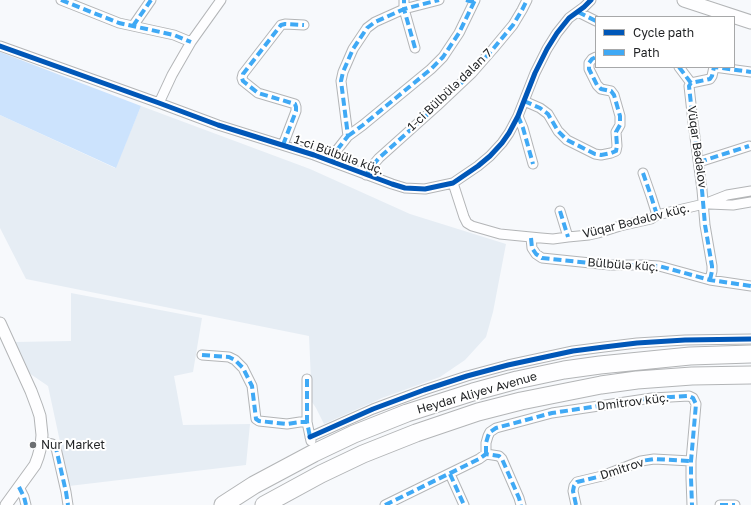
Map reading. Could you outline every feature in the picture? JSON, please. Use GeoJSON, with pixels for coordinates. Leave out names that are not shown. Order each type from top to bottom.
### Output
{"type":"FeatureCollection","features":[{"type":"Feature","properties":{"kind":"highway","name":"Heydar Aliyev Avenue"},"geometry":{"type":"LineString","coordinates":[[223,505],[254,486],[312,445],[354,434],[407,413],[473,392],[518,380],[571,369],[600,365],[690,356],[751,354]]}},
{"type":"Feature","properties":{"kind":"highway","name":"Heydar Aliyev Avenue"},"geometry":{"type":"LineString","coordinates":[[264,505],[322,474],[364,454],[416,432],[492,408],[569,391],[637,380],[692,376],[751,375]]}},
{"type":"Feature","properties":{"kind":"main road"},"geometry":{"type":"LineString","coordinates":[[684,0],[733,16]]}},
{"type":"Feature","properties":{"kind":"main road"},"geometry":{"type":"LineString","coordinates":[[735,17],[751,22]]}},
{"type":"Feature","properties":{"kind":"street"},"geometry":{"type":"LineString","coordinates":[[61,0],[119,23],[174,35],[191,42]]}},
{"type":"Feature","properties":{"kind":"street"},"geometry":{"type":"LineString","coordinates":[[134,26],[151,0]]}},
{"type":"Feature","properties":{"kind":"street"},"geometry":{"type":"LineString","coordinates":[[159,103],[172,75],[191,42],[221,0]]}},
{"type":"Feature","properties":{"kind":"street"},"geometry":{"type":"LineString","coordinates":[[348,136],[341,81],[343,72],[360,37],[367,28],[375,22],[404,5],[439,0]]}},
{"type":"Feature","properties":{"kind":"street","name":"1-ci Bülbülə dalan 7"},"geometry":{"type":"LineString","coordinates":[[366,175],[379,158],[472,73],[513,25],[527,0]]}},
{"type":"Feature","properties":{"kind":"street","name":"1-ci Bülbülə küç."},"geometry":{"type":"LineString","coordinates":[[0,46],[218,125],[332,161],[392,184],[405,188],[425,189],[453,183],[478,166],[502,143],[518,116],[541,61],[557,33],[569,18],[591,0]]}},
{"type":"Feature","properties":{"kind":"street"},"geometry":{"type":"LineString","coordinates":[[332,161],[348,136],[431,69],[443,57],[459,33],[471,1]]}},
{"type":"Feature","properties":{"kind":"street"},"geometry":{"type":"LineString","coordinates":[[404,5],[415,48]]}},
{"type":"Feature","properties":{"kind":"street"},"geometry":{"type":"LineString","coordinates":[[578,12],[595,20]]}},
{"type":"Feature","properties":{"kind":"street"},"geometry":{"type":"LineString","coordinates":[[283,145],[296,111],[295,104],[258,93],[243,82],[242,78],[243,74],[281,25],[304,25]]}},
{"type":"Feature","properties":{"kind":"street"},"geometry":{"type":"LineString","coordinates":[[524,101],[540,108],[548,114],[558,131],[566,140],[595,154],[606,154],[616,150],[616,132],[620,125],[620,116],[614,95],[611,91],[601,89],[597,85],[590,69],[589,63],[592,59],[595,58]]}},
{"type":"Feature","properties":{"kind":"street"},"geometry":{"type":"LineString","coordinates":[[680,68],[691,83],[710,79],[714,68]]}},
{"type":"Feature","properties":{"kind":"street"},"geometry":{"type":"LineString","coordinates":[[721,68],[751,72]]}},
{"type":"Feature","properties":{"kind":"street","name":"Vüqar Bədəlov"},"geometry":{"type":"LineString","coordinates":[[691,83],[689,90],[704,204],[705,225],[712,266],[710,280]]}},
{"type":"Feature","properties":{"kind":"street"},"geometry":{"type":"LineString","coordinates":[[518,116],[533,164]]}},
{"type":"Feature","properties":{"kind":"street"},"geometry":{"type":"LineString","coordinates":[[699,162],[749,146]]}},
{"type":"Feature","properties":{"kind":"street"},"geometry":{"type":"LineString","coordinates":[[643,173],[657,215]]}},
{"type":"Feature","properties":{"kind":"street","name":"Vüqar Bədəlov küç."},"geometry":{"type":"LineString","coordinates":[[453,183],[464,217],[467,223],[472,226],[500,234],[553,239],[598,233],[651,219],[657,215],[704,204],[727,195],[751,191]]}},
{"type":"Feature","properties":{"kind":"street"},"geometry":{"type":"LineString","coordinates":[[704,204],[733,205],[751,202]]}},
{"type":"Feature","properties":{"kind":"street"},"geometry":{"type":"LineString","coordinates":[[560,211],[568,237]]}},
{"type":"Feature","properties":{"kind":"street","name":"Bülbülə küç."},"geometry":{"type":"LineString","coordinates":[[531,238],[532,248],[536,254],[542,258],[610,265],[659,266],[710,280],[751,286]]}},
{"type":"Feature","properties":{"kind":"street"},"geometry":{"type":"LineString","coordinates":[[0,324],[31,391],[37,407],[42,435],[42,442],[35,466],[6,505]]}},
{"type":"Feature","properties":{"kind":"street"},"geometry":{"type":"LineString","coordinates":[[307,379],[307,422],[312,445],[373,409],[424,390],[481,373],[544,357],[573,351],[637,343],[685,340],[751,339]]}},
{"type":"Feature","properties":{"kind":"street"},"geometry":{"type":"LineString","coordinates":[[202,355],[229,357],[235,360],[243,368],[252,386],[256,419],[258,421],[287,424],[307,422]]}},
{"type":"Feature","properties":{"kind":"street","name":"Dmitrov küç."},"geometry":{"type":"LineString","coordinates":[[486,454],[486,443],[488,436],[490,432],[496,428],[552,413],[652,398],[689,396],[693,398],[696,404],[691,461],[692,505]]}},
{"type":"Feature","properties":{"kind":"street"},"geometry":{"type":"LineString","coordinates":[[42,442],[52,444],[56,448],[68,505]]}},
{"type":"Feature","properties":{"kind":"street"},"geometry":{"type":"LineString","coordinates":[[385,505],[450,474],[486,454],[500,456],[522,505]]}},
{"type":"Feature","properties":{"kind":"street","name":"Dmitrov"},"geometry":{"type":"LineString","coordinates":[[576,505],[573,491],[577,482],[602,476],[641,461],[654,459],[691,461]]}},
{"type":"Feature","properties":{"kind":"street"},"geometry":{"type":"LineString","coordinates":[[450,474],[464,505]]}},
{"type":"Feature","properties":{"kind":"street"},"geometry":{"type":"LineString","coordinates":[[19,487],[26,505]]}},
{"type":"Feature","properties":{"kind":"street"},"geometry":{"type":"LineString","coordinates":[[720,505],[735,505]]}},
{"type":"Feature","properties":{"kind":"shaded area"},"geometry":{"type":"Polygon","coordinates":[[[0,52],[141,106],[116,168],[0,115],[0,52]]]}},
{"type":"Feature","properties":{"kind":"shaded area"},"geometry":{"type":"Polygon","coordinates":[[[141,106],[310,169],[410,214],[506,244],[493,312],[486,337],[465,360],[440,377],[382,398],[324,424],[312,402],[309,336],[26,279],[0,228],[0,115],[115,168],[141,106]]]}},
{"type":"Feature","properties":{"kind":"shaded area"},"geometry":{"type":"Polygon","coordinates":[[[71,293],[202,318],[193,372],[174,376],[183,425],[250,424],[246,465],[69,486],[48,386],[29,373],[15,342],[71,341],[71,293]]]}},
{"type":"Feature","properties":{"kind":"marked path"},"geometry":{"type":"LineString","coordinates":[[61,0],[119,23],[174,35],[191,42]]}},
{"type":"Feature","properties":{"kind":"marked path"},"geometry":{"type":"LineString","coordinates":[[133,26],[151,0]]}},
{"type":"Feature","properties":{"kind":"marked path"},"geometry":{"type":"LineString","coordinates":[[333,161],[337,150],[348,136],[341,81],[343,72],[353,49],[367,28],[375,22],[404,9],[404,0]]}},
{"type":"Feature","properties":{"kind":"marked path"},"geometry":{"type":"LineString","coordinates":[[415,48],[404,9],[439,0]]}},
{"type":"Feature","properties":{"kind":"marked path"},"geometry":{"type":"LineString","coordinates":[[466,0],[474,2]]}},
{"type":"Feature","properties":{"kind":"marked path"},"geometry":{"type":"LineString","coordinates":[[348,136],[431,69],[443,57],[459,33],[475,0]]}},
{"type":"Feature","properties":{"kind":"marked path"},"geometry":{"type":"LineString","coordinates":[[366,175],[379,158],[472,73],[513,25],[527,0]]}},
{"type":"Feature","properties":{"kind":"marked path"},"geometry":{"type":"LineString","coordinates":[[578,12],[595,20]]}},
{"type":"Feature","properties":{"kind":"marked path"},"geometry":{"type":"LineString","coordinates":[[283,145],[296,111],[295,104],[258,93],[243,81],[242,78],[243,74],[281,25],[304,25]]}},
{"type":"Feature","properties":{"kind":"marked path"},"geometry":{"type":"LineString","coordinates":[[524,101],[540,108],[548,114],[558,131],[567,140],[595,154],[601,155],[616,151],[616,132],[620,125],[620,116],[614,95],[611,91],[601,89],[597,85],[589,69],[589,63],[595,58]]}},
{"type":"Feature","properties":{"kind":"marked path"},"geometry":{"type":"LineString","coordinates":[[680,68],[691,83]]}},
{"type":"Feature","properties":{"kind":"marked path"},"geometry":{"type":"LineString","coordinates":[[710,280],[712,266],[705,225],[689,86],[691,83],[710,79],[714,68]]}},
{"type":"Feature","properties":{"kind":"marked path"},"geometry":{"type":"LineString","coordinates":[[721,68],[751,72]]}},
{"type":"Feature","properties":{"kind":"marked path"},"geometry":{"type":"LineString","coordinates":[[518,116],[533,164]]}},
{"type":"Feature","properties":{"kind":"marked path"},"geometry":{"type":"LineString","coordinates":[[699,162],[749,146]]}},
{"type":"Feature","properties":{"kind":"marked path"},"geometry":{"type":"LineString","coordinates":[[643,173],[657,215]]}},
{"type":"Feature","properties":{"kind":"marked path"},"geometry":{"type":"LineString","coordinates":[[560,211],[568,237]]}},
{"type":"Feature","properties":{"kind":"marked path"},"geometry":{"type":"LineString","coordinates":[[531,238],[532,248],[536,254],[542,258],[610,265],[659,266],[710,280],[751,286]]}},
{"type":"Feature","properties":{"kind":"marked path"},"geometry":{"type":"LineString","coordinates":[[202,355],[229,357],[235,360],[243,368],[252,386],[256,419],[259,421],[287,424],[307,422],[310,437]]}},
{"type":"Feature","properties":{"kind":"marked path"},"geometry":{"type":"LineString","coordinates":[[307,379],[307,422]]}},
{"type":"Feature","properties":{"kind":"marked path"},"geometry":{"type":"LineString","coordinates":[[486,454],[486,443],[488,436],[490,432],[496,428],[552,413],[652,398],[689,396],[693,398],[696,404],[691,461],[692,505]]}},
{"type":"Feature","properties":{"kind":"marked path"},"geometry":{"type":"LineString","coordinates":[[42,442],[52,444],[56,448],[68,505]]}},
{"type":"Feature","properties":{"kind":"marked path"},"geometry":{"type":"LineString","coordinates":[[385,505],[479,459],[486,454],[499,456],[502,459],[521,505]]}},
{"type":"Feature","properties":{"kind":"marked path"},"geometry":{"type":"LineString","coordinates":[[576,505],[573,491],[577,482],[602,476],[641,461],[654,459],[691,461]]}},
{"type":"Feature","properties":{"kind":"marked path"},"geometry":{"type":"LineString","coordinates":[[450,474],[464,505]]}},
{"type":"Feature","properties":{"kind":"marked path"},"geometry":{"type":"LineString","coordinates":[[19,487],[26,505]]}},
{"type":"Feature","properties":{"kind":"marked path"},"geometry":{"type":"LineString","coordinates":[[720,505],[735,505]]}},
{"type":"Feature","properties":{"kind":"cycle path"},"geometry":{"type":"LineString","coordinates":[[0,46],[218,125],[314,155],[392,184],[405,188],[425,189],[453,183],[478,166],[502,143],[518,116],[535,73],[547,49],[569,18],[591,0]]}},
{"type":"Feature","properties":{"kind":"cycle path"},"geometry":{"type":"LineString","coordinates":[[310,437],[373,409],[424,390],[508,365],[573,351],[637,343],[685,340],[751,339]]}},
{"type":"Feature","properties":{"kind":"place","name":"Nur Market"},"geometry":{"type":"Point","coordinates":[33,445]}}]}
